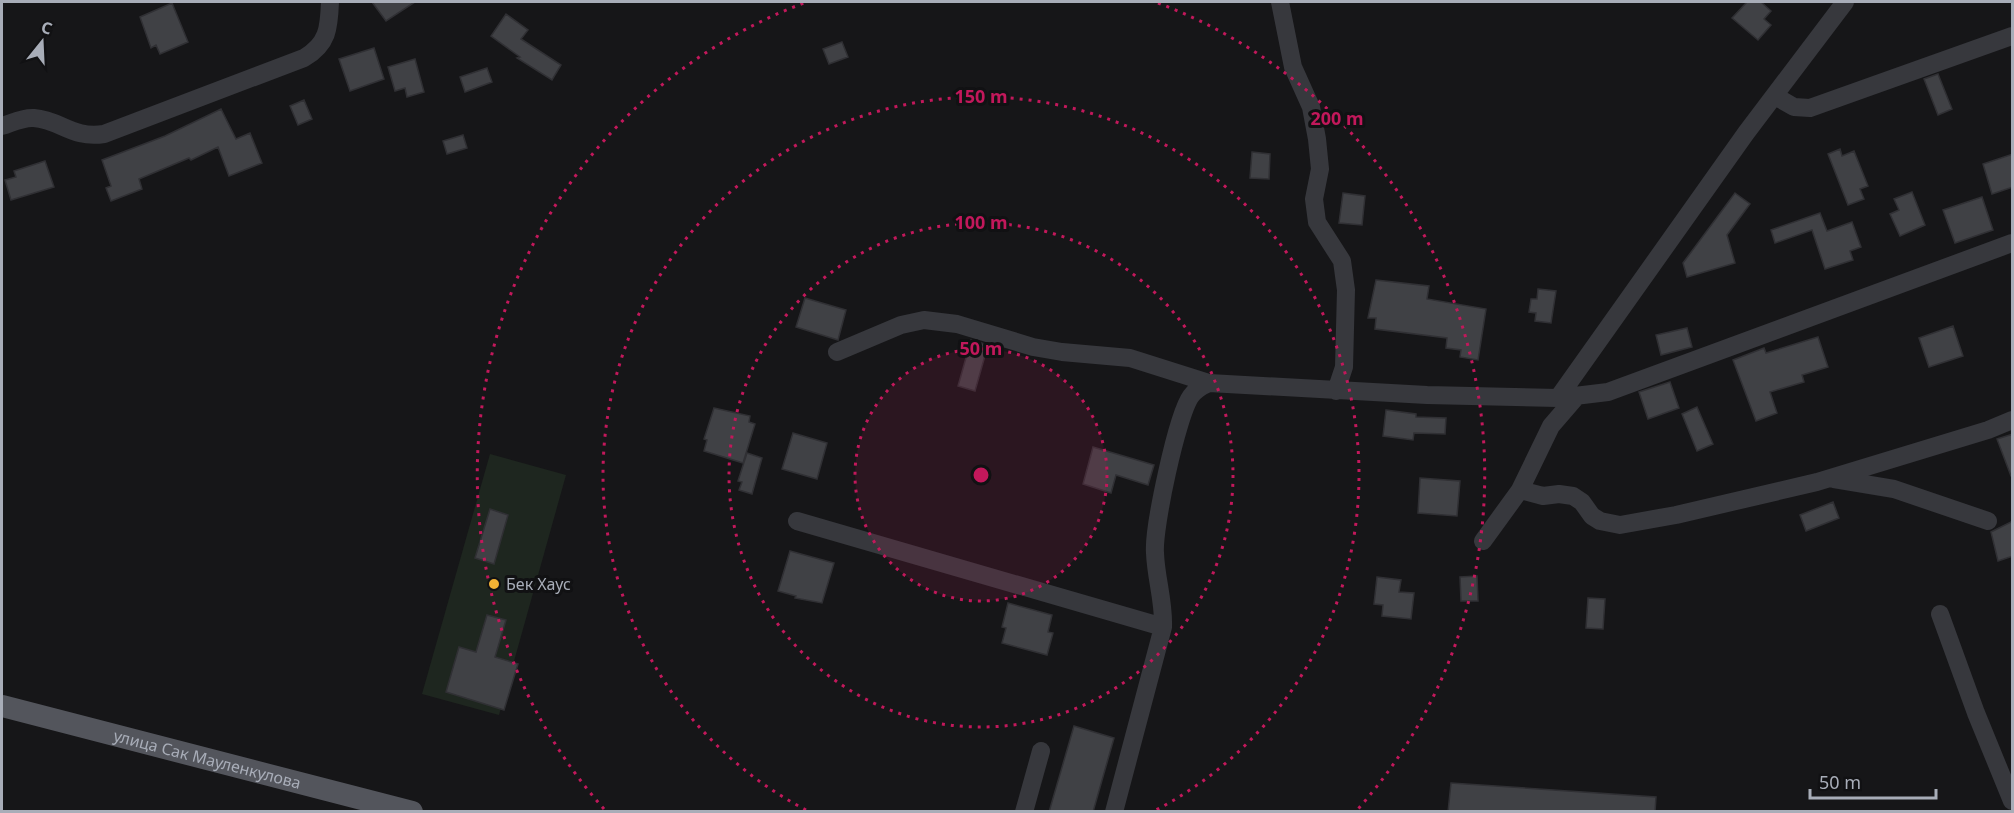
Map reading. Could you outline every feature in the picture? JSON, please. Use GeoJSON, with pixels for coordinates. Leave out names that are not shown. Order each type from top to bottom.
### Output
{"type":"FeatureCollection","features":[{"type":"Feature","properties":{"kind":"main road","name":"улица Сак Мауленкулова"},"geometry":{"type":"LineString","coordinates":[[2,706],[412,812]]}},
{"type":"Feature","properties":{"kind":"street"},"geometry":{"type":"LineString","coordinates":[[2,126],[34,118],[69,132],[94,136],[104,134],[304,58],[318,50],[324,40],[330,2]]}},
{"type":"Feature","properties":{"kind":"street"},"geometry":{"type":"LineString","coordinates":[[1280,2],[1293,67],[1311,107],[1317,139],[1320,169],[1314,199],[1317,222],[1342,261],[1347,290],[1344,367],[1336,391]]}},
{"type":"Feature","properties":{"kind":"street"},"geometry":{"type":"LineString","coordinates":[[1483,541],[1520,490],[1567,398],[1746,133],[1845,2]]}},
{"type":"Feature","properties":{"kind":"street"},"geometry":{"type":"LineString","coordinates":[[1775,96],[1794,107],[1810,108],[2013,36]]}},
{"type":"Feature","properties":{"kind":"street"},"geometry":{"type":"LineString","coordinates":[[837,352],[901,325],[924,321],[957,324],[1033,347],[1130,358],[1209,382],[1336,391],[1567,398],[1608,392],[2013,243]]}},
{"type":"Feature","properties":{"kind":"street"},"geometry":{"type":"LineString","coordinates":[[1114,812],[1163,627],[1164,602],[1155,552],[1171,456],[1185,408],[1198,387],[1209,382]]}},
{"type":"Feature","properties":{"kind":"street"},"geometry":{"type":"LineString","coordinates":[[1520,490],[1543,495],[1573,496],[1582,502],[1592,516],[1620,525],[1676,515],[1829,478],[1988,430],[2013,420]]}},
{"type":"Feature","properties":{"kind":"street"},"geometry":{"type":"LineString","coordinates":[[1829,478],[1894,489],[1988,521]]}},
{"type":"Feature","properties":{"kind":"street"},"geometry":{"type":"LineString","coordinates":[[797,521],[863,543],[1163,627]]}},
{"type":"Feature","properties":{"kind":"street"},"geometry":{"type":"LineString","coordinates":[[1940,615],[1976,713],[2013,801]]}},
{"type":"Feature","properties":{"kind":"street"},"geometry":{"type":"LineString","coordinates":[[1024,812],[1041,751]]}},
{"type":"Feature","properties":{"kind":"shaded area","name":"Бек Хаус"},"geometry":{"type":"Polygon","coordinates":[[[490,454],[566,475],[499,715],[422,694],[490,454]]]}},
{"type":"Feature","properties":{"kind":"building"},"geometry":{"type":"Polygon","coordinates":[[[372,2],[415,2],[386,21],[372,2]]]}},
{"type":"Feature","properties":{"kind":"building"},"geometry":{"type":"Polygon","coordinates":[[[1747,2],[1761,2],[1771,11],[1764,19],[1771,25],[1758,40],[1732,18],[1747,2]]]}},
{"type":"Feature","properties":{"kind":"building"},"geometry":{"type":"Polygon","coordinates":[[[172,3],[188,42],[160,54],[156,45],[151,48],[140,17],[172,3]]]}},
{"type":"Feature","properties":{"kind":"building"},"geometry":{"type":"Polygon","coordinates":[[[506,14],[528,30],[521,39],[561,65],[552,80],[517,58],[520,57],[491,36],[506,14]]]}},
{"type":"Feature","properties":{"kind":"building"},"geometry":{"type":"Polygon","coordinates":[[[842,42],[848,57],[829,64],[823,49],[842,42]]]}},
{"type":"Feature","properties":{"kind":"building"},"geometry":{"type":"Polygon","coordinates":[[[374,48],[384,79],[350,91],[339,59],[374,48]]]}},
{"type":"Feature","properties":{"kind":"building"},"geometry":{"type":"Polygon","coordinates":[[[415,59],[424,92],[407,97],[405,88],[395,91],[388,67],[415,59]]]}},
{"type":"Feature","properties":{"kind":"building"},"geometry":{"type":"Polygon","coordinates":[[[487,68],[492,82],[465,92],[460,77],[487,68]]]}},
{"type":"Feature","properties":{"kind":"building"},"geometry":{"type":"Polygon","coordinates":[[[1938,74],[1952,109],[1938,115],[1924,79],[1938,74]]]}},
{"type":"Feature","properties":{"kind":"building"},"geometry":{"type":"Polygon","coordinates":[[[304,100],[312,119],[298,125],[290,106],[304,100]]]}},
{"type":"Feature","properties":{"kind":"building"},"geometry":{"type":"Polygon","coordinates":[[[221,109],[236,139],[250,133],[262,163],[229,176],[218,147],[191,160],[189,158],[139,179],[142,189],[111,201],[106,188],[111,186],[102,160],[165,136],[221,109]]]}},
{"type":"Feature","properties":{"kind":"building"},"geometry":{"type":"Polygon","coordinates":[[[463,135],[467,148],[447,154],[443,141],[463,135]]]}},
{"type":"Feature","properties":{"kind":"building"},"geometry":{"type":"Polygon","coordinates":[[[1840,149],[1842,156],[1854,151],[1868,186],[1860,189],[1864,199],[1848,205],[1828,154],[1840,149]]]}},
{"type":"Feature","properties":{"kind":"building"},"geometry":{"type":"Polygon","coordinates":[[[1252,152],[1270,154],[1269,179],[1250,178],[1252,152]]]}},
{"type":"Feature","properties":{"kind":"building"},"geometry":{"type":"Polygon","coordinates":[[[2013,154],[2013,187],[1992,194],[1983,164],[2013,154]]]}},
{"type":"Feature","properties":{"kind":"building"},"geometry":{"type":"Polygon","coordinates":[[[45,161],[54,187],[11,200],[5,180],[16,177],[14,171],[45,161]]]}},
{"type":"Feature","properties":{"kind":"building"},"geometry":{"type":"Polygon","coordinates":[[[1912,192],[1925,225],[1900,236],[1890,214],[1899,210],[1894,199],[1912,192]]]}},
{"type":"Feature","properties":{"kind":"building"},"geometry":{"type":"Polygon","coordinates":[[[1343,193],[1365,196],[1362,225],[1339,223],[1343,193]]]}},
{"type":"Feature","properties":{"kind":"building"},"geometry":{"type":"Polygon","coordinates":[[[1735,193],[1750,204],[1727,235],[1735,263],[1687,277],[1683,263],[1735,193]]]}},
{"type":"Feature","properties":{"kind":"building"},"geometry":{"type":"Polygon","coordinates":[[[1982,197],[1993,230],[1955,243],[1943,210],[1982,197]]]}},
{"type":"Feature","properties":{"kind":"building"},"geometry":{"type":"Polygon","coordinates":[[[1820,213],[1827,231],[1852,222],[1861,247],[1850,251],[1853,260],[1825,269],[1812,230],[1775,243],[1771,230],[1820,213]]]}},
{"type":"Feature","properties":{"kind":"building"},"geometry":{"type":"Polygon","coordinates":[[[1376,280],[1429,286],[1427,299],[1486,309],[1478,360],[1460,357],[1461,350],[1446,348],[1447,338],[1375,329],[1376,318],[1368,318],[1376,280]]]}},
{"type":"Feature","properties":{"kind":"building"},"geometry":{"type":"Polygon","coordinates":[[[1538,289],[1556,291],[1551,323],[1535,321],[1536,313],[1529,312],[1531,299],[1537,299],[1538,289]]]}},
{"type":"Feature","properties":{"kind":"building"},"geometry":{"type":"Polygon","coordinates":[[[805,298],[846,310],[838,340],[796,327],[805,298]]]}},
{"type":"Feature","properties":{"kind":"building"},"geometry":{"type":"Polygon","coordinates":[[[1953,326],[1963,356],[1929,367],[1919,338],[1953,326]]]}},
{"type":"Feature","properties":{"kind":"building"},"geometry":{"type":"Polygon","coordinates":[[[1687,328],[1692,347],[1661,355],[1656,335],[1687,328]]]}},
{"type":"Feature","properties":{"kind":"building"},"geometry":{"type":"Polygon","coordinates":[[[1818,337],[1828,367],[1802,375],[1804,382],[1770,392],[1777,413],[1756,421],[1733,360],[1764,348],[1766,353],[1818,337]]]}},
{"type":"Feature","properties":{"kind":"building"},"geometry":{"type":"Polygon","coordinates":[[[971,340],[988,345],[975,391],[958,386],[971,340]]]}},
{"type":"Feature","properties":{"kind":"building"},"geometry":{"type":"Polygon","coordinates":[[[1670,382],[1679,408],[1648,419],[1639,392],[1670,382]]]}},
{"type":"Feature","properties":{"kind":"building"},"geometry":{"type":"Polygon","coordinates":[[[1697,407],[1713,444],[1697,451],[1682,414],[1697,407]]]}},
{"type":"Feature","properties":{"kind":"building"},"geometry":{"type":"Polygon","coordinates":[[[714,408],[750,416],[749,422],[755,424],[743,463],[704,451],[707,440],[704,439],[714,408]]]}},
{"type":"Feature","properties":{"kind":"building"},"geometry":{"type":"Polygon","coordinates":[[[1386,410],[1416,414],[1416,417],[1446,418],[1445,434],[1414,433],[1413,440],[1383,436],[1386,410]]]}},
{"type":"Feature","properties":{"kind":"building"},"geometry":{"type":"Polygon","coordinates":[[[793,433],[827,443],[817,479],[782,469],[793,433]]]}},
{"type":"Feature","properties":{"kind":"building"},"geometry":{"type":"Polygon","coordinates":[[[2013,434],[2013,476],[2011,476],[1997,439],[2013,434]]]}},
{"type":"Feature","properties":{"kind":"building"},"geometry":{"type":"Polygon","coordinates":[[[1093,447],[1154,465],[1148,485],[1116,475],[1111,493],[1083,484],[1093,447]]]}},
{"type":"Feature","properties":{"kind":"building"},"geometry":{"type":"Polygon","coordinates":[[[747,453],[762,458],[752,494],[739,490],[742,482],[738,481],[747,453]]]}},
{"type":"Feature","properties":{"kind":"building"},"geometry":{"type":"Polygon","coordinates":[[[1420,478],[1460,481],[1457,516],[1418,513],[1420,478]]]}},
{"type":"Feature","properties":{"kind":"building"},"geometry":{"type":"Polygon","coordinates":[[[1833,502],[1839,518],[1806,531],[1800,515],[1833,502]]]}},
{"type":"Feature","properties":{"kind":"building"},"geometry":{"type":"Polygon","coordinates":[[[490,509],[508,515],[494,564],[475,558],[490,509]]]}},
{"type":"Feature","properties":{"kind":"building"},"geometry":{"type":"Polygon","coordinates":[[[2013,521],[2013,556],[1998,561],[1991,532],[2013,521]]]}},
{"type":"Feature","properties":{"kind":"building"},"geometry":{"type":"Polygon","coordinates":[[[790,551],[834,563],[822,603],[795,598],[796,596],[778,591],[790,551]]]}},
{"type":"Feature","properties":{"kind":"building"},"geometry":{"type":"Polygon","coordinates":[[[1477,576],[1478,601],[1461,601],[1460,577],[1477,576]]]}},
{"type":"Feature","properties":{"kind":"building"},"geometry":{"type":"Polygon","coordinates":[[[1377,577],[1401,580],[1399,592],[1414,593],[1411,619],[1382,616],[1383,605],[1374,604],[1377,577]]]}},
{"type":"Feature","properties":{"kind":"building"},"geometry":{"type":"Polygon","coordinates":[[[1588,598],[1605,599],[1603,629],[1586,628],[1588,598]]]}},
{"type":"Feature","properties":{"kind":"building"},"geometry":{"type":"Polygon","coordinates":[[[1008,603],[1052,615],[1048,632],[1053,633],[1047,655],[1002,643],[1006,628],[1002,627],[1008,603]]]}},
{"type":"Feature","properties":{"kind":"building"},"geometry":{"type":"Polygon","coordinates":[[[487,615],[506,620],[495,657],[518,664],[504,710],[446,692],[459,647],[476,652],[487,615]]]}},
{"type":"Feature","properties":{"kind":"building"},"geometry":{"type":"Polygon","coordinates":[[[1074,726],[1114,738],[1093,812],[1049,812],[1074,726]]]}},
{"type":"Feature","properties":{"kind":"building"},"geometry":{"type":"Polygon","coordinates":[[[1451,783],[1656,797],[1655,812],[1448,812],[1451,783]]]}},
{"type":"Feature","properties":{"kind":"place","name":"Бек Хаус"},"geometry":{"type":"Point","coordinates":[494,584]}}]}
